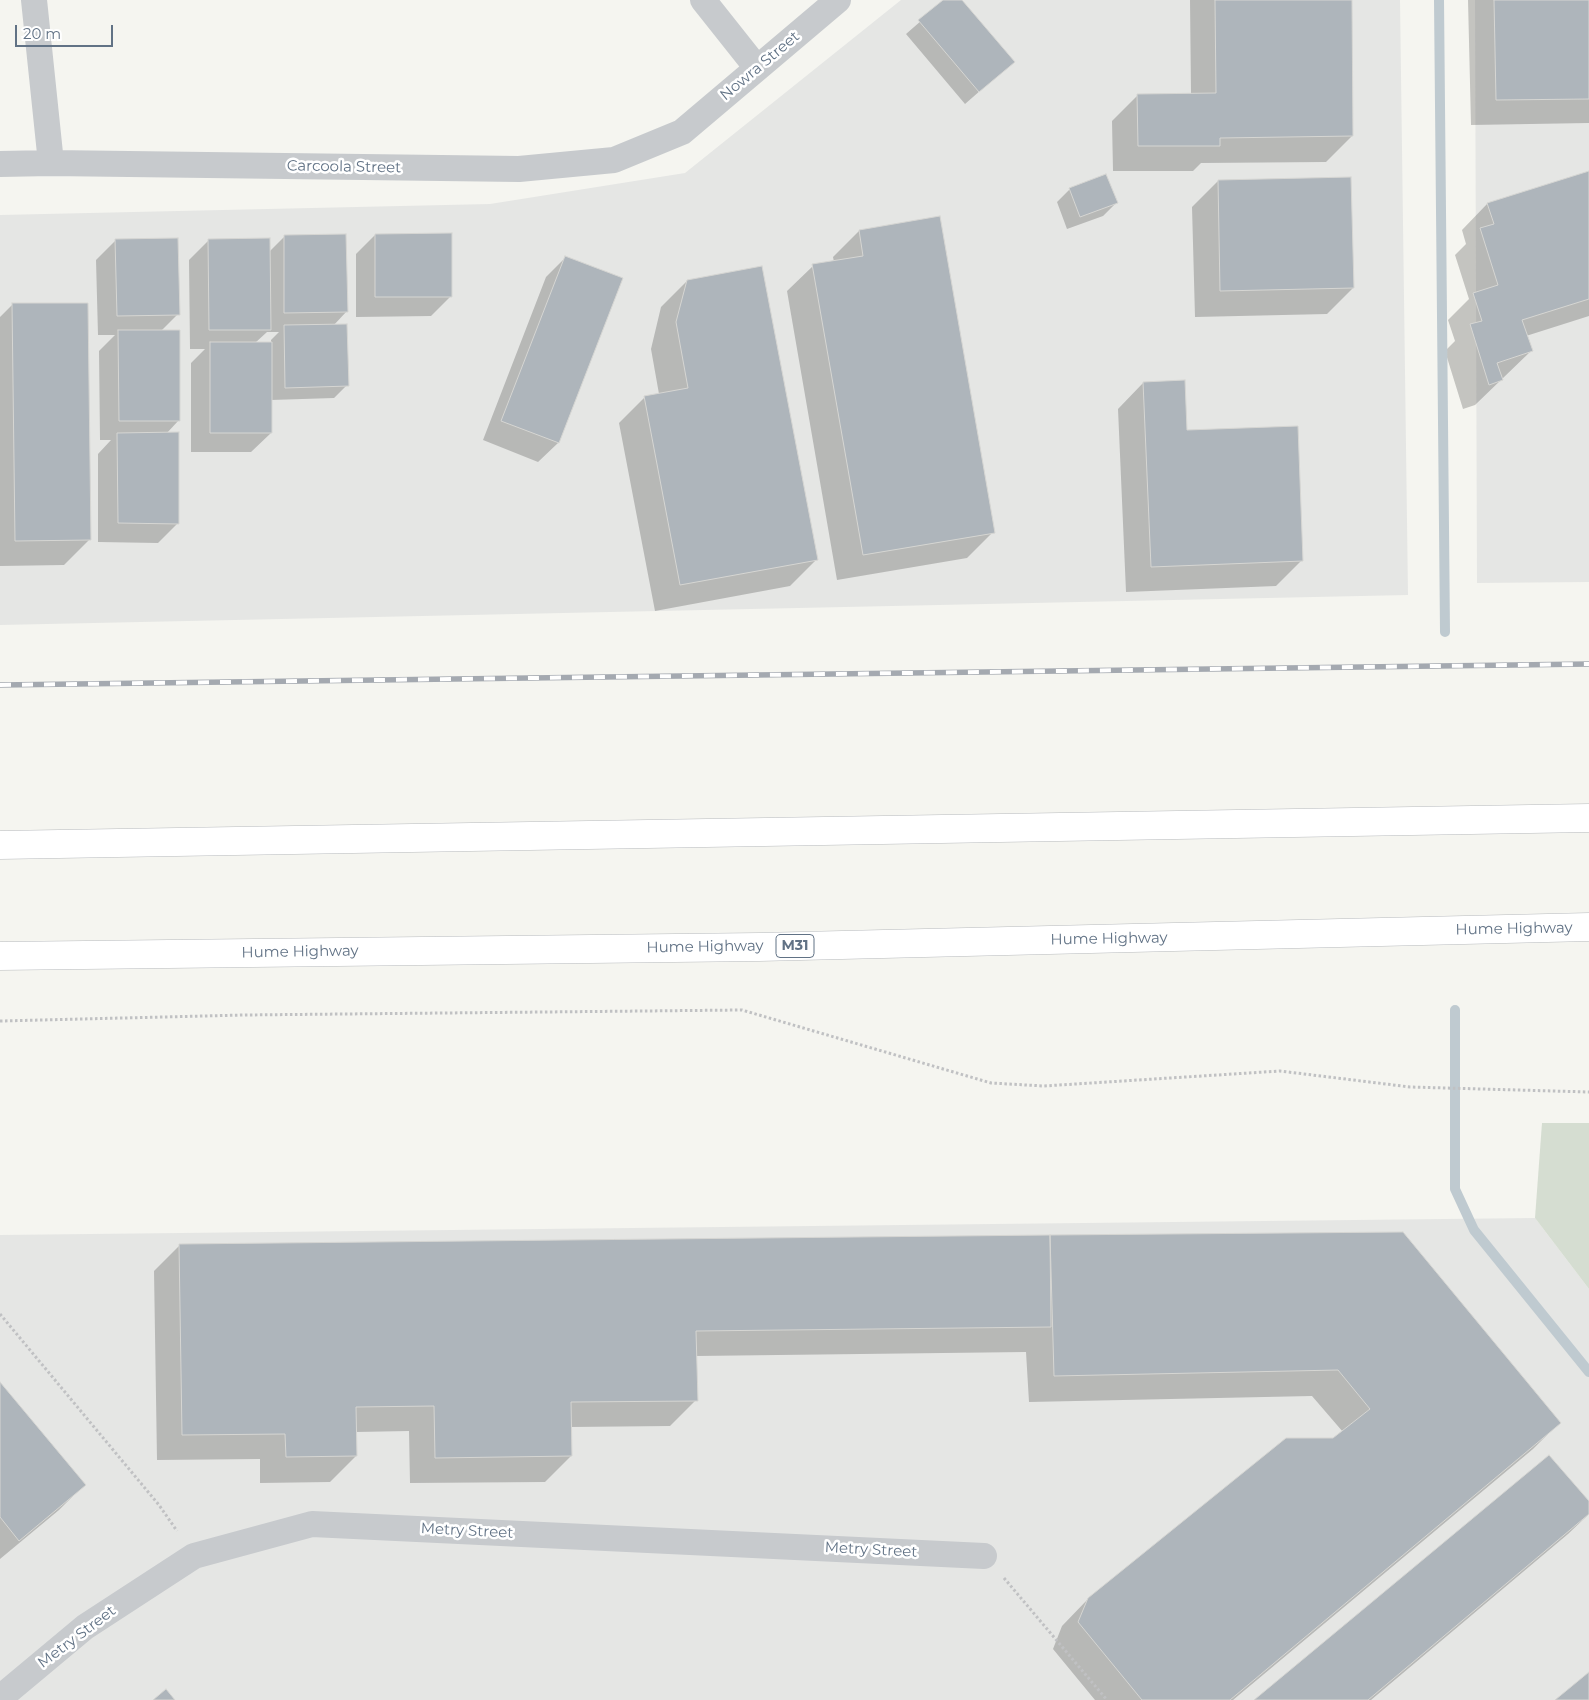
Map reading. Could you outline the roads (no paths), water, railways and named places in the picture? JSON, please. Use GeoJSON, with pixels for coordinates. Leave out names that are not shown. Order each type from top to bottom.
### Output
{"type":"FeatureCollection","features":[{"type":"Feature","properties":{"kind":"highway"},"geometry":{"type":"LineString","coordinates":[[0,845],[1589,818]]}},
{"type":"Feature","properties":{"kind":"highway","name":"Hume Highway"},"geometry":{"type":"LineString","coordinates":[[0,956],[759,947],[1589,928]]}},
{"type":"Feature","properties":{"kind":"street"},"geometry":{"type":"LineString","coordinates":[[34,0],[51,163]]}},
{"type":"Feature","properties":{"kind":"street"},"geometry":{"type":"LineString","coordinates":[[703,0],[757,68]]}},
{"type":"Feature","properties":{"kind":"street","name":"Nowra Street"},"geometry":{"type":"LineString","coordinates":[[682,132],[838,0]]}},
{"type":"Feature","properties":{"kind":"street","name":"Carcoola Street"},"geometry":{"type":"LineString","coordinates":[[0,164],[51,163],[519,170],[614,160],[682,132]]}},
{"type":"Feature","properties":{"kind":"street","name":"Metry Street"},"geometry":{"type":"LineString","coordinates":[[0,1698],[85,1627],[194,1556],[312,1524],[984,1556]]}},
{"type":"Feature","properties":{"kind":"waterway"},"geometry":{"type":"LineString","coordinates":[[1439,0],[1445,632]]}},
{"type":"Feature","properties":{"kind":"waterway"},"geometry":{"type":"LineString","coordinates":[[1455,1010],[1455,1189],[1474,1230],[1589,1372]]}},
{"type":"Feature","properties":{"kind":"railway"},"geometry":{"type":"LineString","coordinates":[[0,685],[1589,664]]}}]}
